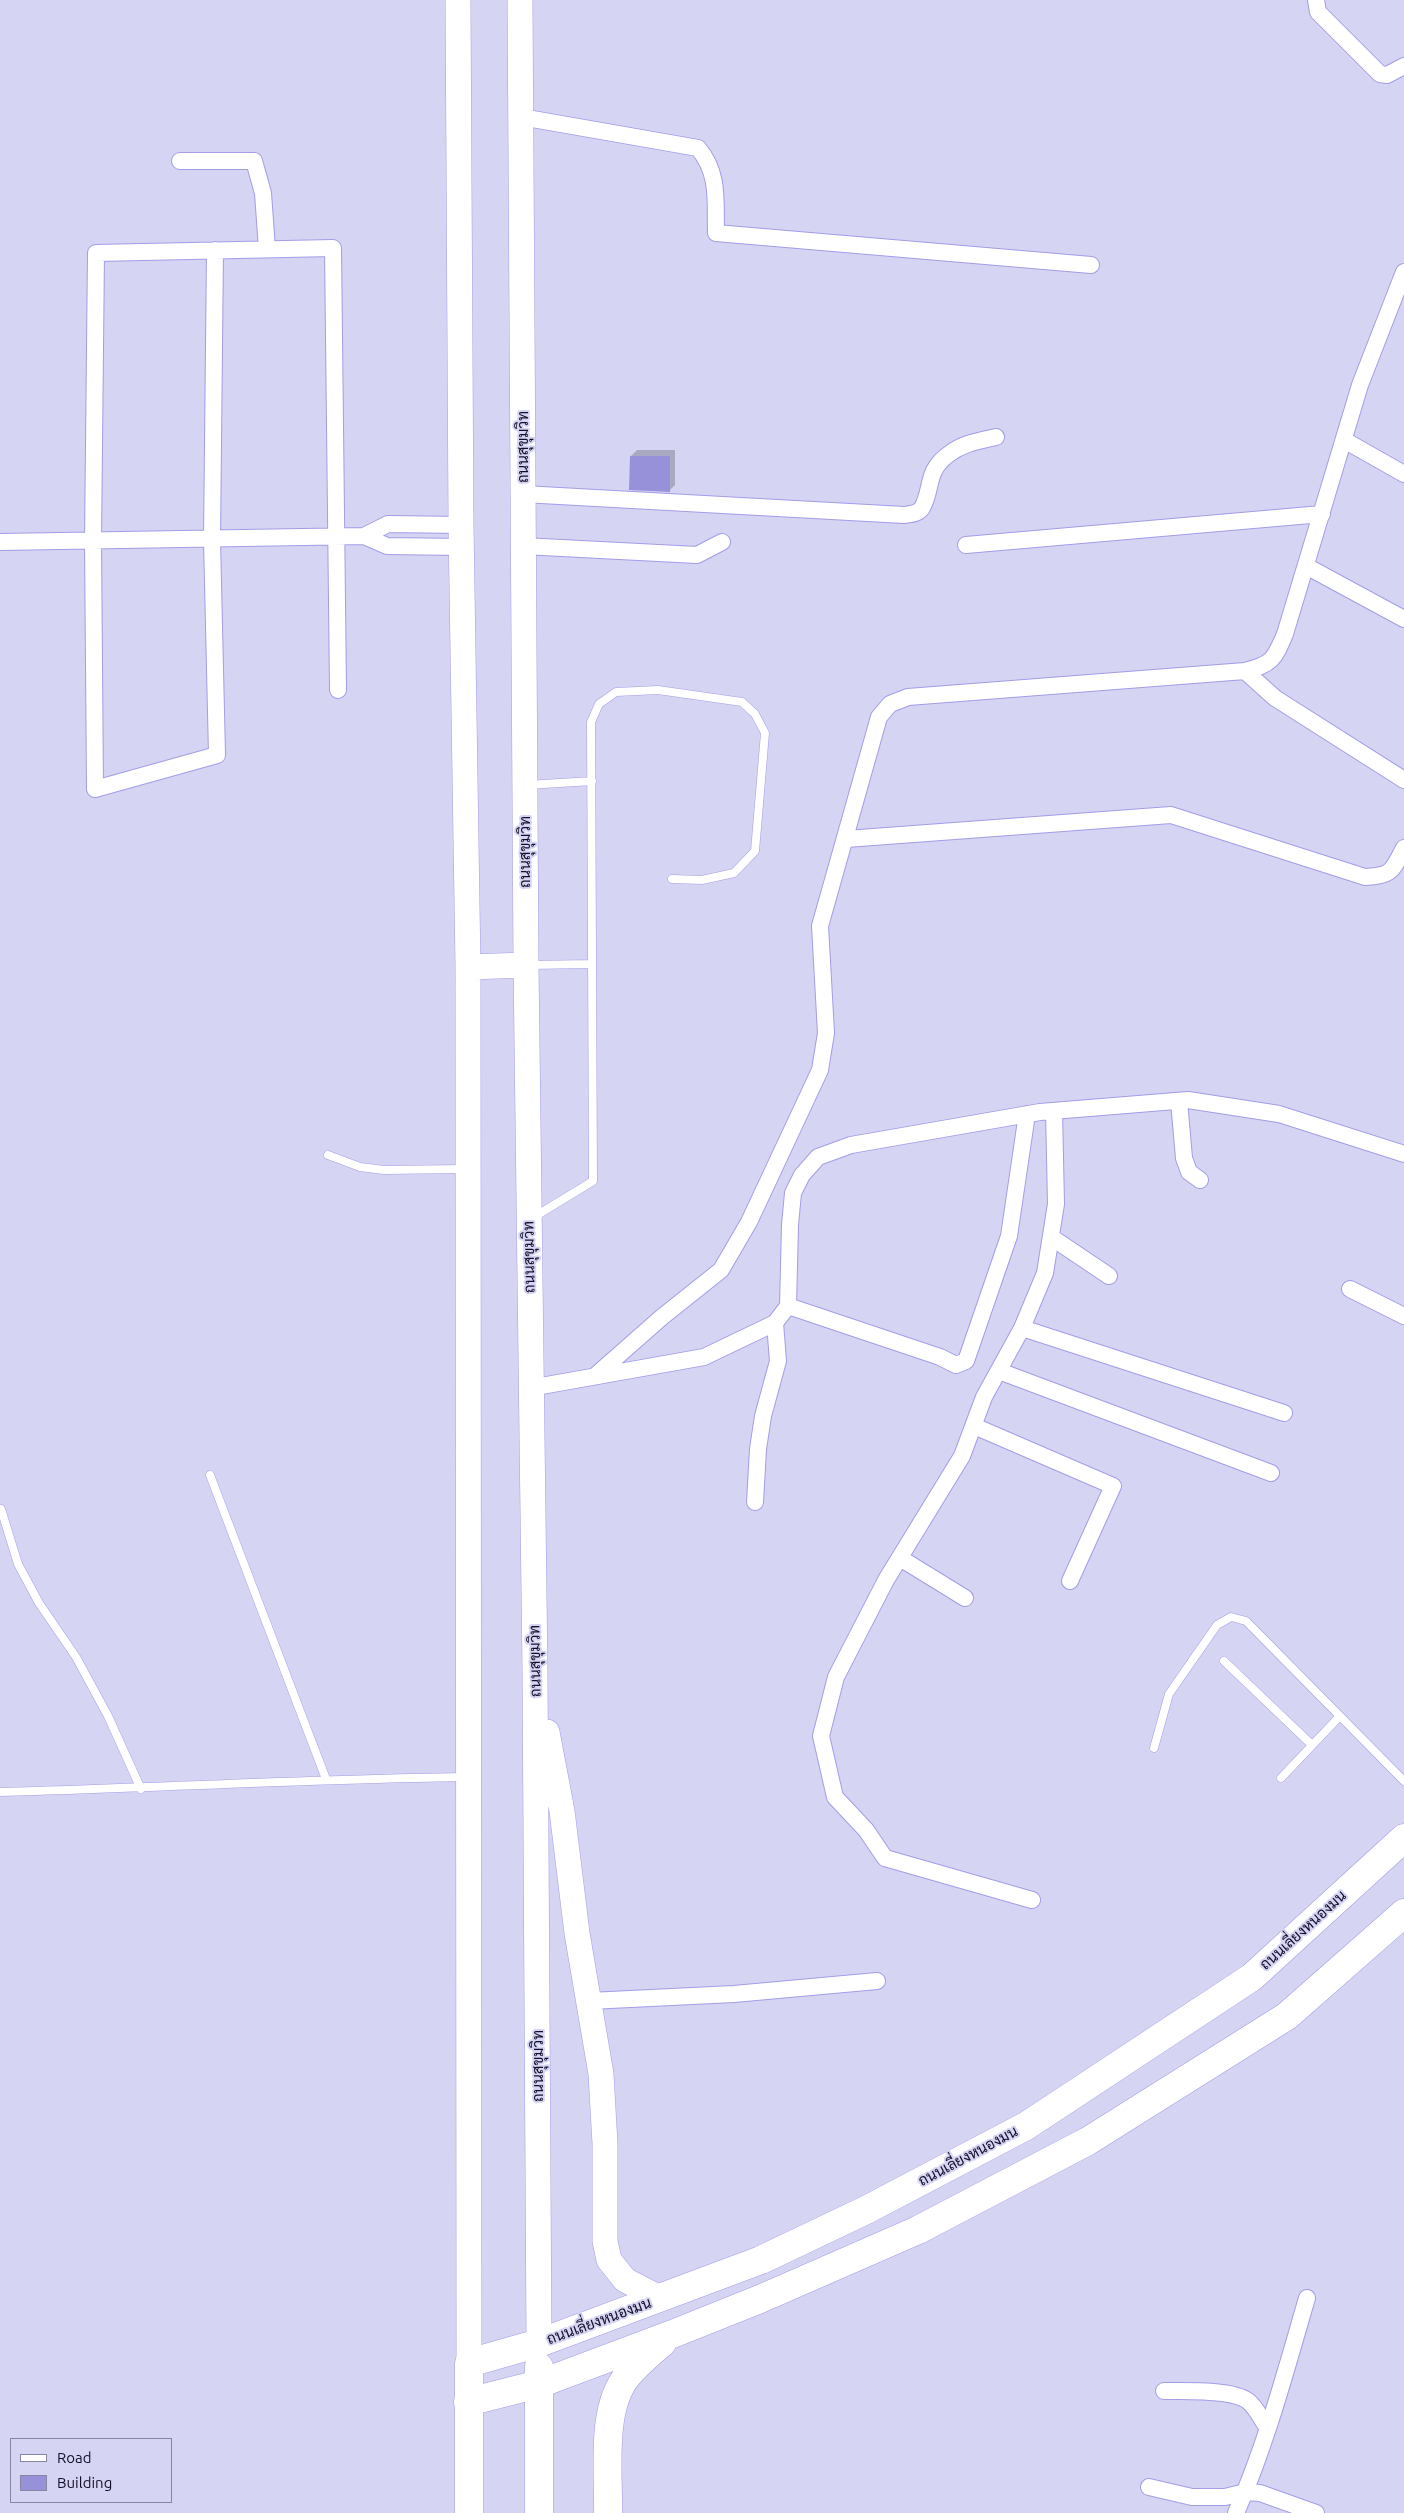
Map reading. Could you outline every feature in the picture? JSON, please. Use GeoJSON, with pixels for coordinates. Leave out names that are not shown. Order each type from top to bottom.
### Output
{"type":"FeatureCollection","features":[{"type":"Feature","properties":{"kind":"highway","name":"ถนนเลี่ยงหนองมน"},"geometry":{"type":"LineString","coordinates":[[469,2363],[539,2343],[762,2260],[866,2210],[1026,2126],[1252,1977],[1404,1838]]}},
{"type":"Feature","properties":{"kind":"highway"},"geometry":{"type":"LineString","coordinates":[[468,2402],[538,2384],[675,2333],[760,2299],[918,2230],[1088,2141],[1287,2016],[1404,1913]]}},
{"type":"Feature","properties":{"kind":"highway"},"geometry":{"type":"LineString","coordinates":[[608,2513],[609,2429],[618,2390],[627,2376],[644,2358],[675,2333]]}},
{"type":"Feature","properties":{"kind":"highway","name":"ถนนสุขุมวิท"},"geometry":{"type":"LineString","coordinates":[[538,2513],[539,2343]]}},
{"type":"Feature","properties":{"kind":"highway"},"geometry":{"type":"LineString","coordinates":[[469,2363],[469,2513]]}},
{"type":"Feature","properties":{"kind":"main road"},"geometry":{"type":"LineString","coordinates":[[458,0],[462,536],[468,967],[469,2363]]}},
{"type":"Feature","properties":{"kind":"main road","name":"ถนนสุขุมวิท"},"geometry":{"type":"LineString","coordinates":[[520,0],[528,1221],[535,1671],[539,2343]]}},
{"type":"Feature","properties":{"kind":"main road"},"geometry":{"type":"LineString","coordinates":[[468,967],[526,966]]}},
{"type":"Feature","properties":{"kind":"main road"},"geometry":{"type":"LineString","coordinates":[[535,1671],[562,1811],[577,1933],[601,2074],[606,2144],[605,2241],[609,2260],[624,2280],[660,2298]]}},
{"type":"Feature","properties":{"kind":"street"},"geometry":{"type":"LineString","coordinates":[[1316,0],[1318,12],[1380,74],[1387,75],[1404,66]]}},
{"type":"Feature","properties":{"kind":"street"},"geometry":{"type":"LineString","coordinates":[[521,117],[698,148],[710,161],[715,181],[716,234],[1091,265]]}},
{"type":"Feature","properties":{"kind":"street"},"geometry":{"type":"LineString","coordinates":[[180,161],[254,161],[263,193],[267,249]]}},
{"type":"Feature","properties":{"kind":"street"},"geometry":{"type":"LineString","coordinates":[[215,250],[212,540],[217,755],[95,789],[93,541],[96,253],[215,250],[333,248],[338,690]]}},
{"type":"Feature","properties":{"kind":"street"},"geometry":{"type":"LineString","coordinates":[[595,1376],[662,1317],[721,1270],[749,1222],[820,1070],[826,1034],[820,926],[879,717],[890,704],[908,697],[930,694],[1245,671],[1265,666],[1277,654],[1286,634],[1360,385],[1404,272]]}},
{"type":"Feature","properties":{"kind":"street"},"geometry":{"type":"LineString","coordinates":[[523,494],[904,515],[915,513],[921,509],[932,473],[948,455],[966,444],[996,437]]}},
{"type":"Feature","properties":{"kind":"street"},"geometry":{"type":"LineString","coordinates":[[1344,440],[1404,474]]}},
{"type":"Feature","properties":{"kind":"street"},"geometry":{"type":"LineString","coordinates":[[966,546],[1322,514]]}},
{"type":"Feature","properties":{"kind":"street"},"geometry":{"type":"LineString","coordinates":[[0,542],[337,538],[364,536],[388,524],[462,536]]}},
{"type":"Feature","properties":{"kind":"street"},"geometry":{"type":"LineString","coordinates":[[364,536],[387,546],[462,536]]}},
{"type":"Feature","properties":{"kind":"street"},"geometry":{"type":"LineString","coordinates":[[523,546],[697,554],[722,542]]}},
{"type":"Feature","properties":{"kind":"street"},"geometry":{"type":"LineString","coordinates":[[1306,566],[1404,619]]}},
{"type":"Feature","properties":{"kind":"street"},"geometry":{"type":"LineString","coordinates":[[1245,671],[1275,698],[1404,780]]}},
{"type":"Feature","properties":{"kind":"street"},"geometry":{"type":"LineString","coordinates":[[846,839],[1171,815],[1365,877],[1383,877],[1392,871],[1404,848]]}},
{"type":"Feature","properties":{"kind":"street"},"geometry":{"type":"LineString","coordinates":[[1179,1100],[1184,1158],[1189,1172],[1200,1180]]}},
{"type":"Feature","properties":{"kind":"street"},"geometry":{"type":"LineString","coordinates":[[530,1388],[704,1357],[775,1323],[788,1306],[790,1225],[793,1193],[802,1175],[818,1157],[851,1145],[1027,1114],[1188,1100],[1279,1114],[1404,1154]]}},
{"type":"Feature","properties":{"kind":"street"},"geometry":{"type":"LineString","coordinates":[[1032,1900],[885,1858],[866,1830],[835,1797],[821,1736],[836,1677],[900,1558],[962,1456],[984,1397],[1022,1328],[1046,1273],[1056,1204],[1054,1111]]}},
{"type":"Feature","properties":{"kind":"street"},"geometry":{"type":"LineString","coordinates":[[788,1306],[940,1357],[956,1365],[966,1361],[1009,1236],[1027,1114]]}},
{"type":"Feature","properties":{"kind":"street"},"geometry":{"type":"LineString","coordinates":[[1051,1237],[1109,1276]]}},
{"type":"Feature","properties":{"kind":"street"},"geometry":{"type":"LineString","coordinates":[[1350,1289],[1404,1316]]}},
{"type":"Feature","properties":{"kind":"street"},"geometry":{"type":"LineString","coordinates":[[754,1502],[762,1424],[778,1361],[775,1323]]}},
{"type":"Feature","properties":{"kind":"street"},"geometry":{"type":"LineString","coordinates":[[1022,1328],[1284,1412]]}},
{"type":"Feature","properties":{"kind":"street"},"geometry":{"type":"LineString","coordinates":[[1000,1371],[1271,1472]]}},
{"type":"Feature","properties":{"kind":"street"},"geometry":{"type":"LineString","coordinates":[[974,1426],[1113,1486],[1070,1581]]}},
{"type":"Feature","properties":{"kind":"street"},"geometry":{"type":"LineString","coordinates":[[900,1558],[965,1598]]}},
{"type":"Feature","properties":{"kind":"street"},"geometry":{"type":"LineString","coordinates":[[589,2001],[734,1994],[877,1981]]}},
{"type":"Feature","properties":{"kind":"street"},"geometry":{"type":"LineString","coordinates":[[1236,2513],[1267,2427],[1307,2298]]}},
{"type":"Feature","properties":{"kind":"street"},"geometry":{"type":"LineString","coordinates":[[1164,2391],[1200,2390],[1228,2394],[1248,2401],[1267,2427]]}},
{"type":"Feature","properties":{"kind":"street"},"geometry":{"type":"LineString","coordinates":[[1149,2487],[1192,2498],[1225,2498],[1245,2492],[1260,2493],[1316,2513]]}},
{"type":"Feature","properties":{"kind":"lane"},"geometry":{"type":"LineString","coordinates":[[528,1221],[593,1181],[591,722],[599,704],[616,692],[658,690],[742,702],[755,714],[765,733],[754,851],[734,873],[702,880],[672,879]]}},
{"type":"Feature","properties":{"kind":"lane"},"geometry":{"type":"LineString","coordinates":[[525,786],[592,782]]}},
{"type":"Feature","properties":{"kind":"lane"},"geometry":{"type":"LineString","coordinates":[[526,966],[591,964]]}},
{"type":"Feature","properties":{"kind":"lane"},"geometry":{"type":"LineString","coordinates":[[328,1156],[360,1166],[384,1170],[468,1169]]}},
{"type":"Feature","properties":{"kind":"lane"},"geometry":{"type":"LineString","coordinates":[[210,1475],[326,1778]]}},
{"type":"Feature","properties":{"kind":"lane"},"geometry":{"type":"LineString","coordinates":[[1,1509],[18,1564],[40,1603],[76,1657],[108,1716],[141,1789]]}},
{"type":"Feature","properties":{"kind":"lane"},"geometry":{"type":"LineString","coordinates":[[1154,1748],[1169,1694],[1218,1625],[1231,1617],[1246,1621],[1404,1781]]}},
{"type":"Feature","properties":{"kind":"lane"},"geometry":{"type":"LineString","coordinates":[[1224,1661],[1311,1744]]}},
{"type":"Feature","properties":{"kind":"lane"},"geometry":{"type":"LineString","coordinates":[[1280,1778],[1340,1716]]}},
{"type":"Feature","properties":{"kind":"lane"},"geometry":{"type":"LineString","coordinates":[[0,1792],[141,1789],[326,1778],[469,1776]]}},
{"type":"Feature","properties":{"kind":"building"},"geometry":{"type":"Polygon","coordinates":[[[630,456],[670,456],[670,492],[629,490],[630,456]]]}}]}
